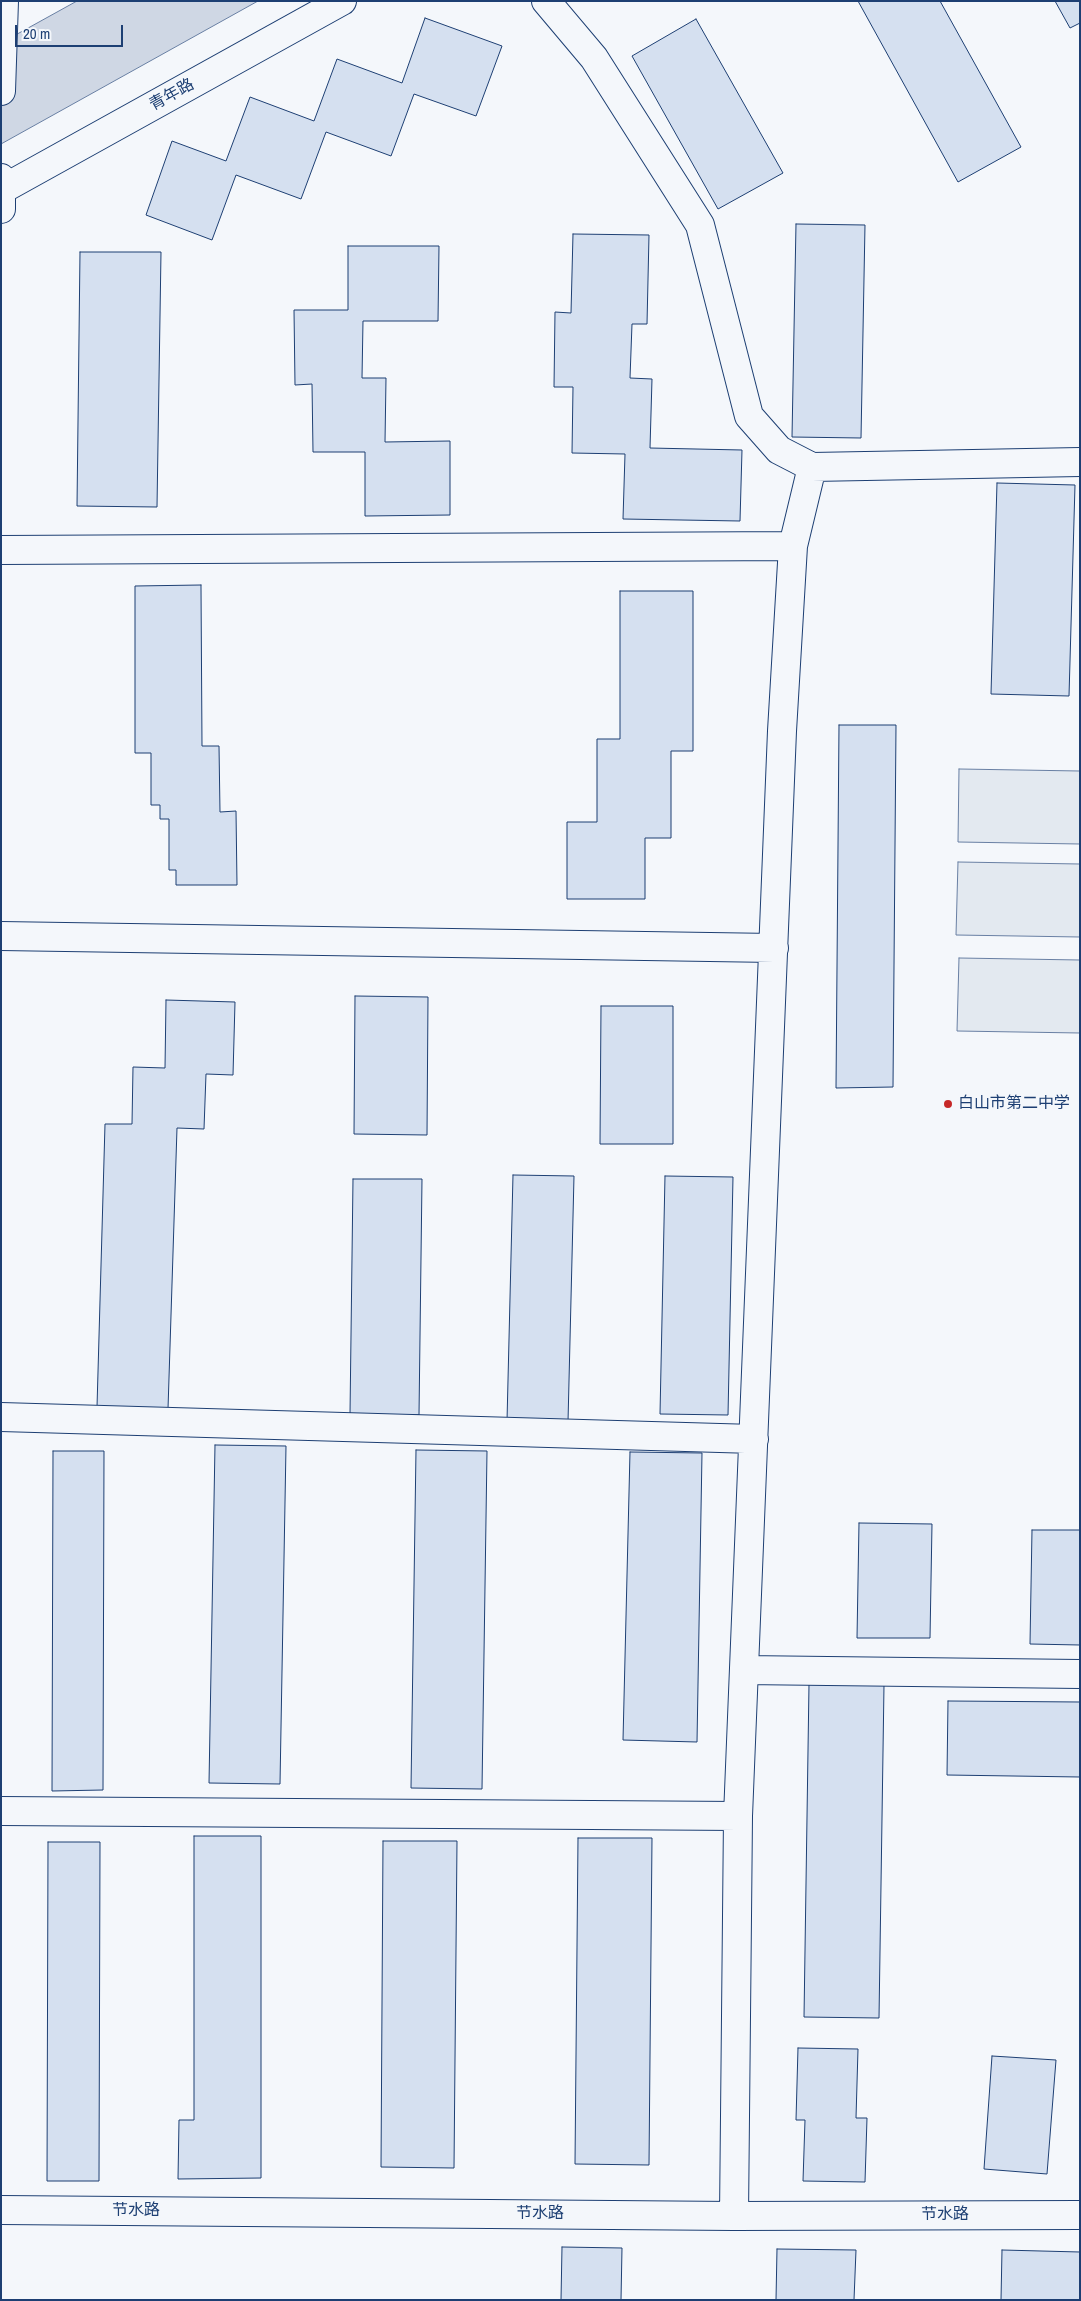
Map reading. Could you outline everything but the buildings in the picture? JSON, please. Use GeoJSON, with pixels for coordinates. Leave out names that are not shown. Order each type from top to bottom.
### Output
{"type":"FeatureCollection","features":[{"type":"Feature","properties":{"kind":"street"},"geometry":{"type":"LineString","coordinates":[[1,91],[4,1]]}},
{"type":"Feature","properties":{"kind":"street","name":"青年路"},"geometry":{"type":"LineString","coordinates":[[1,191],[342,1]]}},
{"type":"Feature","properties":{"kind":"street"},"geometry":{"type":"LineString","coordinates":[[546,1],[594,58],[700,225],[749,416],[779,450],[812,468],[1080,462]]}},
{"type":"Feature","properties":{"kind":"street"},"geometry":{"type":"LineString","coordinates":[[734,2216],[738,1816],[782,732],[793,546],[812,468]]}},
{"type":"Feature","properties":{"kind":"street"},"geometry":{"type":"LineString","coordinates":[[1,550],[793,546]]}},
{"type":"Feature","properties":{"kind":"street"},"geometry":{"type":"LineString","coordinates":[[1,936],[774,948]]}},
{"type":"Feature","properties":{"kind":"street"},"geometry":{"type":"LineString","coordinates":[[1,1416],[754,1438]]}},
{"type":"Feature","properties":{"kind":"street"},"geometry":{"type":"LineString","coordinates":[[744,1670],[1080,1674]]}},
{"type":"Feature","properties":{"kind":"street"},"geometry":{"type":"LineString","coordinates":[[1,1811],[738,1816]]}},
{"type":"Feature","properties":{"kind":"street","name":"节水路"},"geometry":{"type":"LineString","coordinates":[[1,2210],[734,2216],[1080,2215]]}},
{"type":"Feature","properties":{"kind":"shaded area"},"geometry":{"type":"Polygon","coordinates":[[[77,1],[258,1],[1,144],[1,43],[77,1]]]}},
{"type":"Feature","properties":{"kind":"shaded area"},"geometry":{"type":"Polygon","coordinates":[[[959,769],[1080,771],[1080,844],[958,842],[959,769]]]}},
{"type":"Feature","properties":{"kind":"shaded area"},"geometry":{"type":"Polygon","coordinates":[[[958,862],[1080,864],[1080,937],[956,935],[958,862]]]}},
{"type":"Feature","properties":{"kind":"shaded area"},"geometry":{"type":"Polygon","coordinates":[[[959,958],[1080,960],[1080,1033],[957,1031],[959,958]]]}},
{"type":"Feature","properties":{"kind":"place","name":"白山市第二中学"},"geometry":{"type":"Point","coordinates":[948,1104]}}]}
